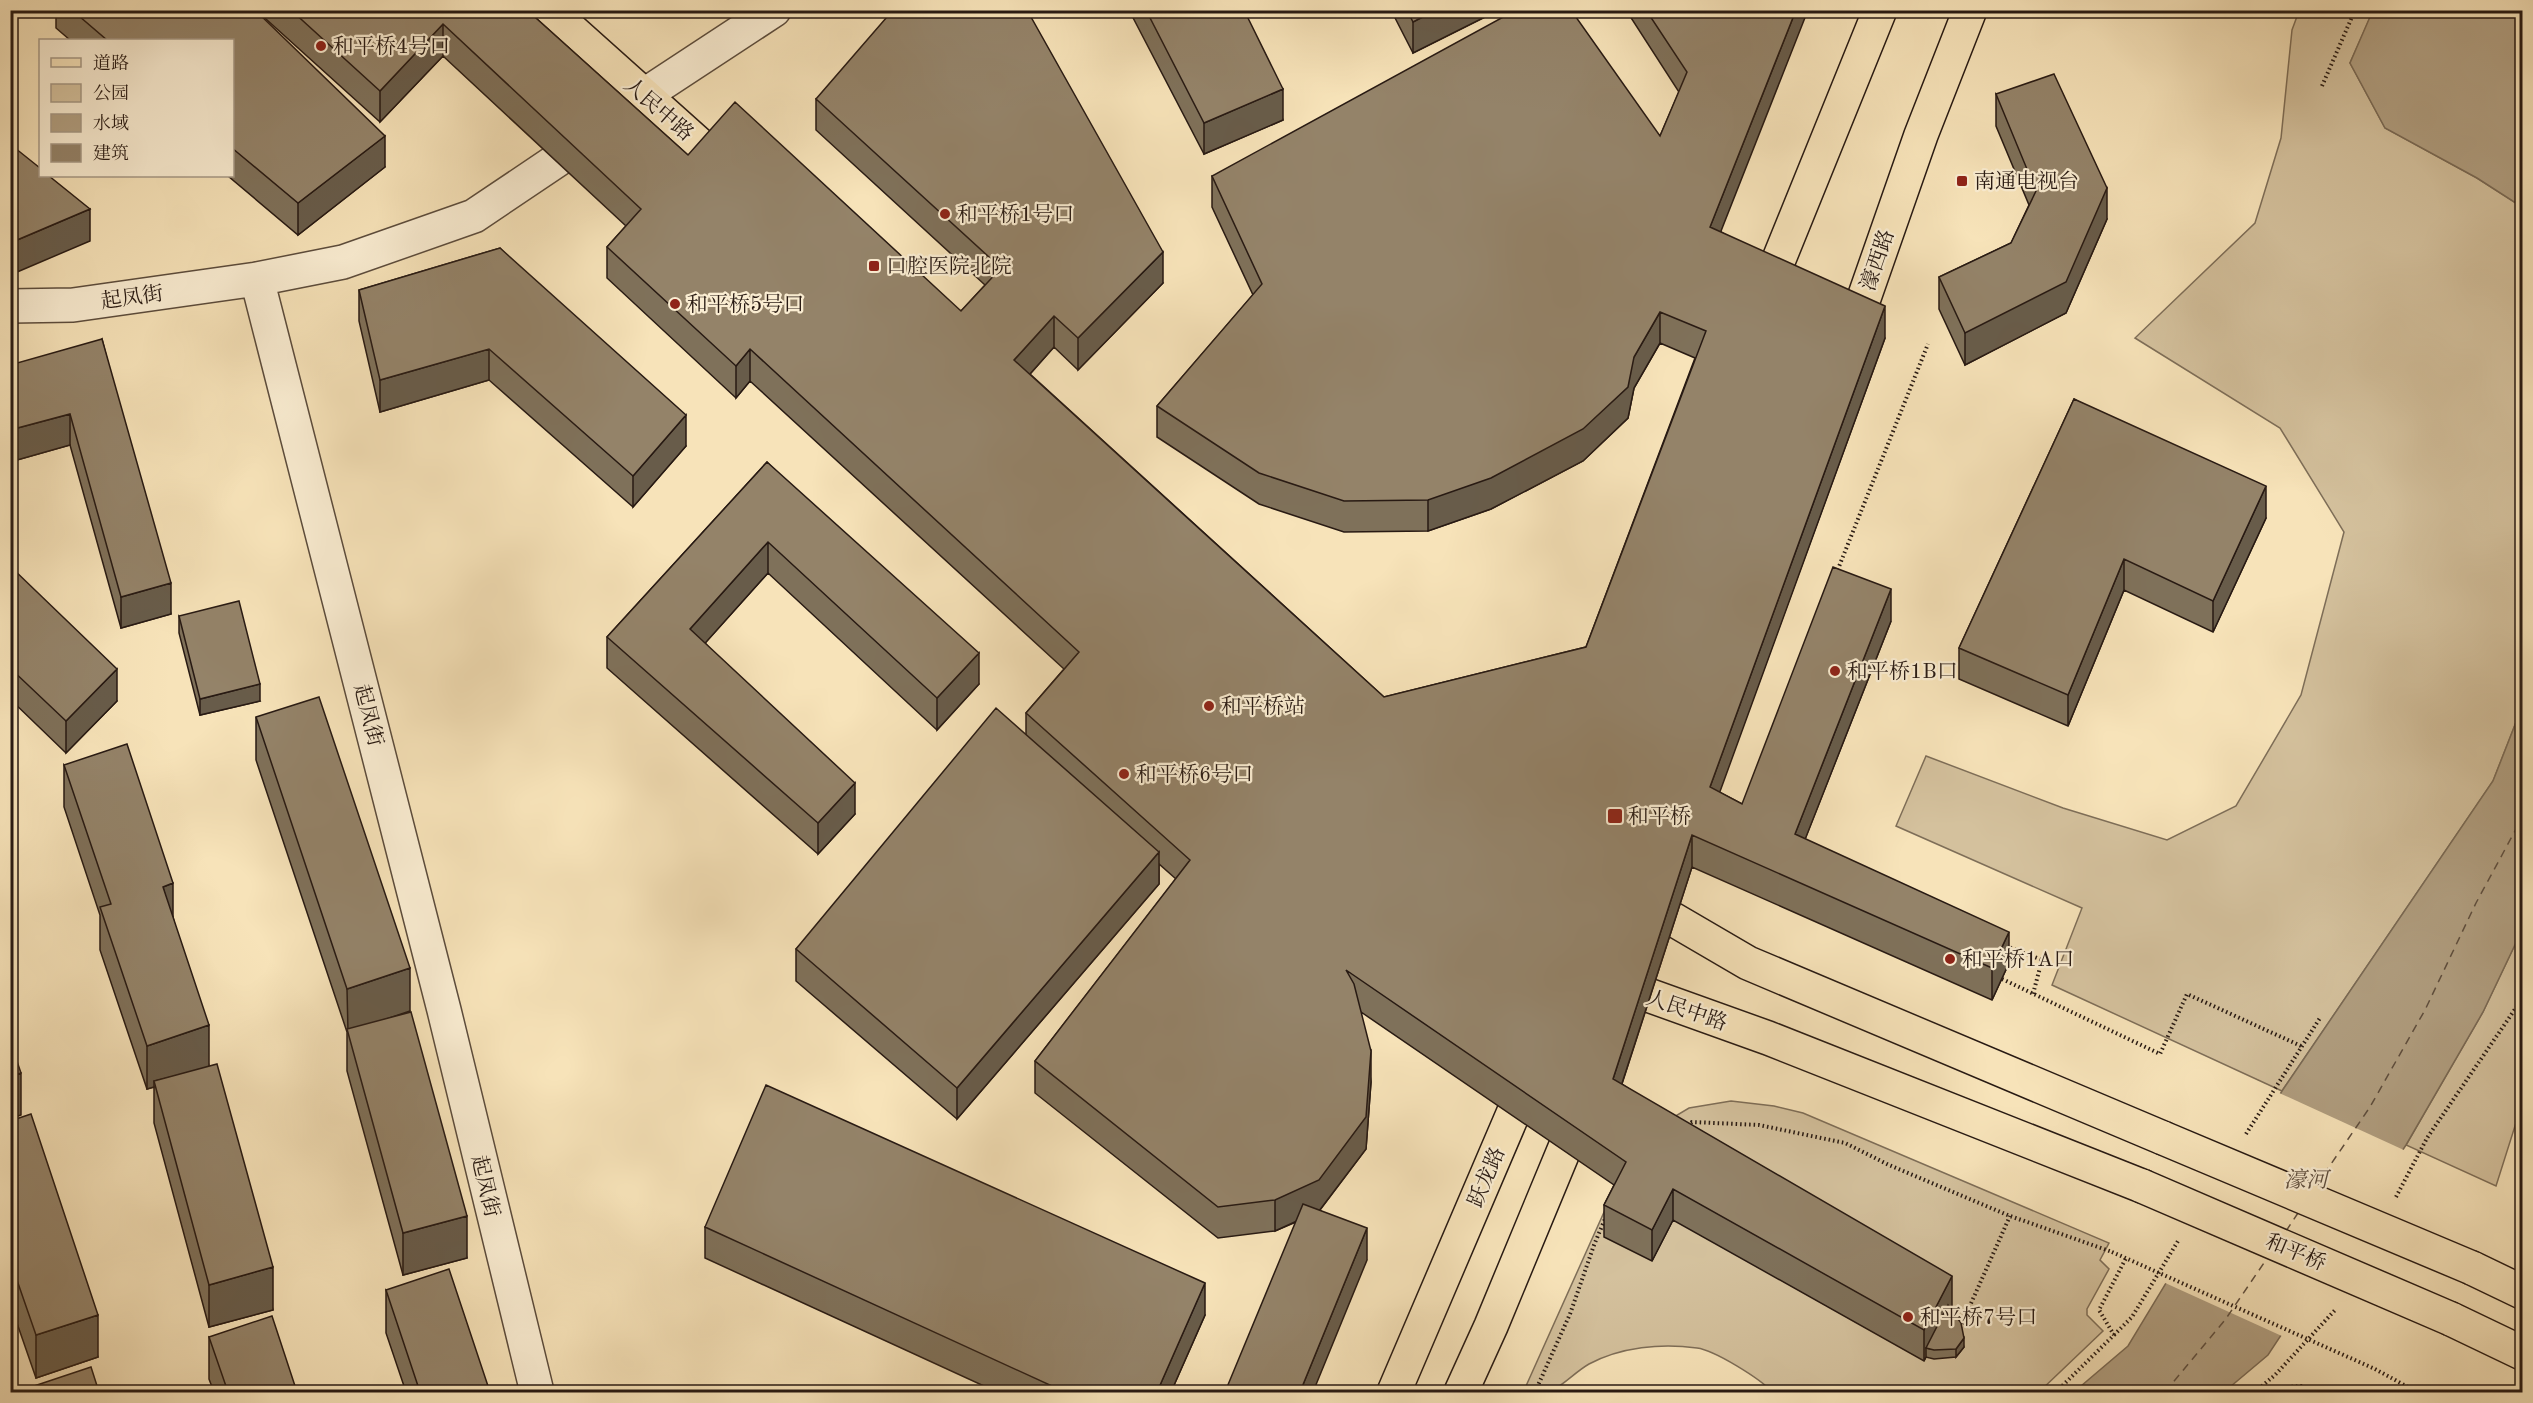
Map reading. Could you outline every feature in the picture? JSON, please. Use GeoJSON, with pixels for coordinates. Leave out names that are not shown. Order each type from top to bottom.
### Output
{"type":"FeatureCollection","features":[{"type":"Feature","properties":{"kind":"main road","name":"人民中路"},"geometry":{"type":"LineString","coordinates":[[549,10],[757,195]]}},
{"type":"Feature","properties":{"kind":"main road"},"geometry":{"type":"LineString","coordinates":[[1749,333],[1880,10]]}},
{"type":"Feature","properties":{"kind":"main road","name":"濠西路"},"geometry":{"type":"LineString","coordinates":[[1839,370],[1921,135],[1970,10]]}},
{"type":"Feature","properties":{"kind":"main road"},"geometry":{"type":"LineString","coordinates":[[558,117],[611,165]]}},
{"type":"Feature","properties":{"kind":"main road"},"geometry":{"type":"LineString","coordinates":[[1617,997],[1655,868]]}},
{"type":"Feature","properties":{"kind":"main road"},"geometry":{"type":"LineString","coordinates":[[1606,879],[1748,963],[2523,1292]]}},
{"type":"Feature","properties":{"kind":"main road","name":"人民中路"},"geometry":{"type":"LineString","coordinates":[[1582,968],[1617,997],[1768,1038],[2142,1186]]}},
{"type":"Feature","properties":{"kind":"main road","name":"跃龙路"},"geometry":{"type":"LineString","coordinates":[[1394,1392],[1537,1058],[1539,1046]]}},
{"type":"Feature","properties":{"kind":"main road"},"geometry":{"type":"LineString","coordinates":[[1461,1392],[1491,1326],[1593,1076]]}},
{"type":"Feature","properties":{"kind":"main road","name":"和平桥"},"geometry":{"type":"LineString","coordinates":[[2142,1186],[2451,1318],[2523,1353]]}},
{"type":"Feature","properties":{"kind":"street"},"geometry":{"type":"LineString","coordinates":[[643,96],[774,10]]}},
{"type":"Feature","properties":{"kind":"street"},"geometry":{"type":"LineString","coordinates":[[257,279],[343,262],[474,216],[584,142]]}},
{"type":"Feature","properties":{"kind":"street","name":"起凤街"},"geometry":{"type":"LineString","coordinates":[[10,306],[74,305],[257,279],[438,987],[537,1392]]}},
{"type":"Feature","properties":{"kind":"path"},"geometry":{"type":"LineString","coordinates":[[2322,86],[2355,10]]}},
{"type":"Feature","properties":{"kind":"path"},"geometry":{"type":"LineString","coordinates":[[1833,583],[1928,344]]}},
{"type":"Feature","properties":{"kind":"path"},"geometry":{"type":"LineString","coordinates":[[1998,943],[2042,960],[2033,994]]}},
{"type":"Feature","properties":{"kind":"path"},"geometry":{"type":"LineString","coordinates":[[1995,976],[2160,1054],[2187,994],[2301,1046]]}},
{"type":"Feature","properties":{"kind":"path"},"geometry":{"type":"LineString","coordinates":[[1682,1127],[1692,1122],[1759,1125],[1845,1143],[1889,1165],[2010,1216],[2126,1258],[2375,1369],[2417,1392]]}},
{"type":"Feature","properties":{"kind":"path"},"geometry":{"type":"LineString","coordinates":[[1959,1332],[2010,1216]]}},
{"type":"Feature","properties":{"kind":"path"},"geometry":{"type":"LineString","coordinates":[[1535,1392],[1570,1314],[1606,1217]]}},
{"type":"Feature","properties":{"kind":"path"},"geometry":{"type":"LineString","coordinates":[[2056,1392],[2114,1335],[2099,1310],[2126,1258]]}},
{"type":"Feature","properties":{"kind":"path"},"geometry":{"type":"LineString","coordinates":[[2259,1389],[2301,1386],[2323,1392]]}},
{"type":"Feature","properties":{"kind":"green space"},"geometry":{"type":"Polygon","coordinates":[[[2299,11],[2373,11],[2350,63],[2385,128],[2477,178],[2516,203],[2522,212],[2522,707],[2493,781],[2282,1091],[2052,985],[2082,908],[1896,826],[1926,756],[2063,808],[2167,840],[2236,806],[2301,695],[2344,532],[2280,428],[2135,338],[2255,223],[2281,138],[2292,30],[2299,11]]]}},
{"type":"Feature","properties":{"kind":"green space"},"geometry":{"type":"Polygon","coordinates":[[[2522,930],[2522,1104],[2496,1186],[2406,1145],[2483,1012],[2522,930]]]}},
{"type":"Feature","properties":{"kind":"green space"},"geometry":{"type":"Polygon","coordinates":[[[1731,1101],[1774,1106],[1803,1113],[2109,1243],[2100,1260],[2109,1269],[2087,1309],[2087,1315],[2103,1331],[2039,1392],[1772,1392],[1748,1373],[1714,1354],[1697,1348],[1669,1346],[1628,1350],[1601,1358],[1548,1392],[1538,1392],[1526,1386],[1627,1161],[1657,1127],[1689,1108],[1731,1101]]]}},
{"type":"Feature","properties":{"kind":"water"},"geometry":{"type":"Polygon","coordinates":[[[2373,10],[2522,11],[2522,212],[2516,203],[2477,178],[2385,128],[2350,63],[2373,10]]]}},
{"type":"Feature","properties":{"kind":"water"},"geometry":{"type":"Polygon","coordinates":[[[2522,707],[2522,930],[2483,1012],[2406,1145],[2268,1355],[2224,1392],[2074,1392],[2128,1346],[2282,1091],[2493,781],[2522,707]]]}},
{"type":"Feature","properties":{"kind":"pier","name":"濠河"},"geometry":{"type":"Polygon","coordinates":[[[2277,1092],[2406,1151],[2284,1337],[2163,1282],[2277,1092]]]}},
{"type":"Feature","properties":{"kind":"building"},"geometry":{"type":"Polygon","coordinates":[[[72,10],[255,10],[385,136],[298,203],[234,150],[234,39],[106,39],[72,10]]]}},
{"type":"Feature","properties":{"kind":"building"},"geometry":{"type":"Polygon","coordinates":[[[291,10],[379,10],[381,12],[382,10],[527,10],[688,155],[735,102],[961,311],[1001,268],[816,99],[893,10],[1027,10],[1163,252],[1078,338],[1054,316],[1014,360],[1384,697],[1586,647],[1706,331],[1660,312],[1634,357],[1628,387],[1583,429],[1491,478],[1428,500],[1344,501],[1259,473],[1157,406],[1262,284],[1212,176],[1516,10],[1571,10],[1660,136],[1687,72],[1646,10],[1709,10],[1711,14],[1712,10],[1796,10],[1710,227],[1885,306],[1710,787],[1742,804],[1833,567],[1891,589],[1795,834],[2009,932],[1992,968],[1692,835],[1613,1079],[1952,1276],[1924,1330],[1673,1189],[1652,1230],[1604,1205],[1626,1162],[1346,970],[1354,984],[1371,1051],[1366,1117],[1319,1180],[1275,1200],[1218,1207],[1035,1061],[1190,860],[1026,713],[1079,652],[750,349],[736,366],[607,247],[641,209],[443,24],[380,91],[291,10]]]}},
{"type":"Feature","properties":{"kind":"building"},"geometry":{"type":"Polygon","coordinates":[[[1146,10],[1244,10],[1283,89],[1204,123],[1146,10]]]}},
{"type":"Feature","properties":{"kind":"building"},"geometry":{"type":"Polygon","coordinates":[[[1407,10],[1436,10],[1413,22],[1407,10]]]}},
{"type":"Feature","properties":{"kind":"building"},"geometry":{"type":"Polygon","coordinates":[[[2054,74],[2107,188],[2066,282],[1965,333],[1939,277],[2011,243],[2036,191],[1996,94],[2054,74]]]}},
{"type":"Feature","properties":{"kind":"building"},"geometry":{"type":"Polygon","coordinates":[[[10,144],[39,167],[39,177],[50,177],[90,209],[10,243],[10,144]]]}},
{"type":"Feature","properties":{"kind":"building"},"geometry":{"type":"Polygon","coordinates":[[[500,248],[686,415],[633,476],[489,349],[380,380],[359,290],[500,248]]]}},
{"type":"Feature","properties":{"kind":"building"},"geometry":{"type":"Polygon","coordinates":[[[102,339],[171,583],[121,597],[70,414],[10,430],[10,365],[102,339]]]}},
{"type":"Feature","properties":{"kind":"building"},"geometry":{"type":"Polygon","coordinates":[[[2074,399],[2266,486],[2213,601],[2124,559],[2068,695],[1959,648],[2074,399]]]}},
{"type":"Feature","properties":{"kind":"building"},"geometry":{"type":"Polygon","coordinates":[[[767,462],[979,653],[937,698],[768,542],[690,629],[855,783],[818,823],[607,637],[767,462]]]}},
{"type":"Feature","properties":{"kind":"building"},"geometry":{"type":"Polygon","coordinates":[[[10,566],[117,669],[66,721],[10,668],[10,566]]]}},
{"type":"Feature","properties":{"kind":"building"},"geometry":{"type":"Polygon","coordinates":[[[239,601],[260,684],[200,699],[179,616],[239,601]]]}},
{"type":"Feature","properties":{"kind":"building"},"geometry":{"type":"Polygon","coordinates":[[[319,697],[410,968],[347,989],[256,717],[319,697]]]}},
{"type":"Feature","properties":{"kind":"building"},"geometry":{"type":"Polygon","coordinates":[[[996,708],[1159,852],[957,1088],[796,949],[996,708]]]}},
{"type":"Feature","properties":{"kind":"building"},"geometry":{"type":"Polygon","coordinates":[[[127,744],[173,883],[163,887],[209,1025],[147,1046],[100,907],[111,904],[64,765],[127,744]]]}},
{"type":"Feature","properties":{"kind":"building"},"geometry":{"type":"Polygon","coordinates":[[[411,1012],[467,1216],[403,1233],[347,1029],[411,1012]]]}},
{"type":"Feature","properties":{"kind":"building"},"geometry":{"type":"Polygon","coordinates":[[[10,1041],[21,1073],[10,1076],[10,1041]]]}},
{"type":"Feature","properties":{"kind":"building"},"geometry":{"type":"Polygon","coordinates":[[[217,1064],[273,1267],[209,1285],[154,1081],[217,1064]]]}},
{"type":"Feature","properties":{"kind":"building"},"geometry":{"type":"Polygon","coordinates":[[[766,1085],[1205,1283],[1157,1392],[1065,1392],[705,1227],[766,1085]]]}},
{"type":"Feature","properties":{"kind":"building"},"geometry":{"type":"Polygon","coordinates":[[[31,1114],[98,1315],[36,1335],[10,1260],[10,1121],[31,1114]]]}},
{"type":"Feature","properties":{"kind":"building"},"geometry":{"type":"Polygon","coordinates":[[[1303,1204],[1367,1228],[1300,1392],[1225,1392],[1303,1204]]]}},
{"type":"Feature","properties":{"kind":"building"},"geometry":{"type":"Polygon","coordinates":[[[449,1269],[490,1392],[420,1392],[386,1290],[449,1269]]]}},
{"type":"Feature","properties":{"kind":"building"},"geometry":{"type":"Polygon","coordinates":[[[1948,1305],[1961,1323],[1964,1338],[1956,1349],[1926,1348],[1948,1305]]]}},
{"type":"Feature","properties":{"kind":"building"},"geometry":{"type":"Polygon","coordinates":[[[272,1316],[297,1392],[228,1392],[209,1337],[272,1316]]]}},
{"type":"Feature","properties":{"kind":"building"},"geometry":{"type":"Polygon","coordinates":[[[91,1367],[99,1392],[29,1392],[28,1388],[91,1367]]]}},
{"type":"Feature","properties":{"kind":"ferry route"},"geometry":{"type":"LineString","coordinates":[[2316,1186],[2370,1107],[2425,1010],[2476,903],[2522,818]]}},
{"type":"Feature","properties":{"kind":"ferry route"},"geometry":{"type":"LineString","coordinates":[[2286,1231],[2298,1213]]}},
{"type":"Feature","properties":{"kind":"ferry route"},"geometry":{"type":"LineString","coordinates":[[2165,1392],[2225,1320],[2268,1257]]}},
{"type":"Feature","properties":{"kind":"place","name":"和平桥4号口"},"geometry":{"type":"Point","coordinates":[321,46]}},
{"type":"Feature","properties":{"kind":"place","name":"南通电视台"},"geometry":{"type":"Point","coordinates":[1962,181]}},
{"type":"Feature","properties":{"kind":"place","name":"和平桥1号口"},"geometry":{"type":"Point","coordinates":[945,214]}},
{"type":"Feature","properties":{"kind":"place","name":"口腔医院北院"},"geometry":{"type":"Point","coordinates":[874,266]}},
{"type":"Feature","properties":{"kind":"place","name":"和平桥5号口"},"geometry":{"type":"Point","coordinates":[675,304]}},
{"type":"Feature","properties":{"kind":"place","name":"和平桥1B口"},"geometry":{"type":"Point","coordinates":[1835,671]}},
{"type":"Feature","properties":{"kind":"place","name":"和平桥站"},"geometry":{"type":"Point","coordinates":[1209,706]}},
{"type":"Feature","properties":{"kind":"place","name":"和平桥6号口"},"geometry":{"type":"Point","coordinates":[1124,774]}},
{"type":"Feature","properties":{"kind":"place","name":"和平桥"},"geometry":{"type":"Point","coordinates":[1615,816]}},
{"type":"Feature","properties":{"kind":"place","name":"和平桥1A口"},"geometry":{"type":"Point","coordinates":[1950,959]}},
{"type":"Feature","properties":{"kind":"place","name":"和平桥7号口"},"geometry":{"type":"Point","coordinates":[1908,1317]}}]}
